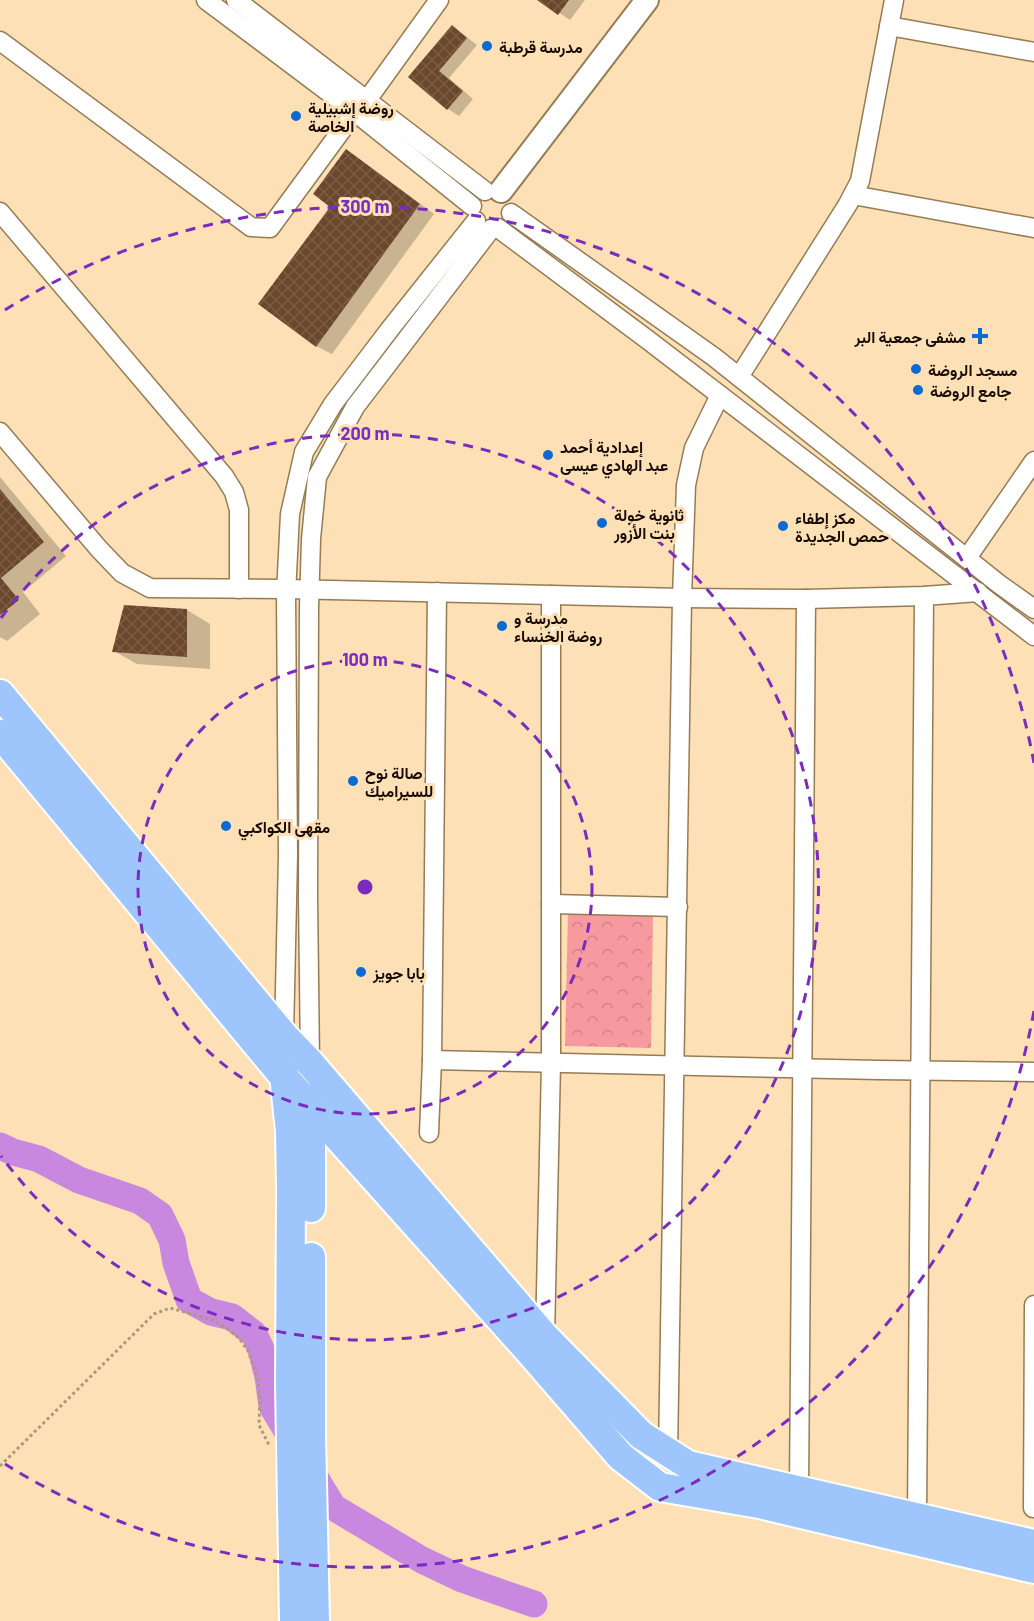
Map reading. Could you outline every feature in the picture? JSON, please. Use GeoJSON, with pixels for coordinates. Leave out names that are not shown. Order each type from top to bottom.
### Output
{"type":"FeatureCollection","features":[{"type":"Feature","properties":{"kind":"main road"},"geometry":{"type":"LineString","coordinates":[[0,694],[284,1036],[310,1063],[545,1337],[641,1435],[688,1465],[1034,1544]]}},
{"type":"Feature","properties":{"kind":"main road"},"geometry":{"type":"LineString","coordinates":[[0,734],[284,1077],[621,1457],[660,1487],[759,1504],[1034,1569]]}},
{"type":"Feature","properties":{"kind":"main road"},"geometry":{"type":"LineString","coordinates":[[284,1036],[284,1077],[290,1131],[290,1385],[298,1449],[313,1491],[315,1621]]}},
{"type":"Feature","properties":{"kind":"main road"},"geometry":{"type":"LineString","coordinates":[[294,1621],[311,1108],[310,1063]]}},
{"type":"Feature","properties":{"kind":"street"},"geometry":{"type":"LineString","coordinates":[[206,0],[361,106],[493,191],[506,195],[510,201],[511,213],[504,225],[484,221]]}},
{"type":"Feature","properties":{"kind":"street"},"geometry":{"type":"LineString","coordinates":[[236,0],[361,106],[484,221],[720,395],[1034,636]]}},
{"type":"Feature","properties":{"kind":"street"},"geometry":{"type":"LineString","coordinates":[[0,41],[251,227],[270,228],[439,0]]}},
{"type":"Feature","properties":{"kind":"street"},"geometry":{"type":"LineString","coordinates":[[484,221],[474,199],[479,194],[493,191],[647,0]]}},
{"type":"Feature","properties":{"kind":"street"},"geometry":{"type":"LineString","coordinates":[[739,378],[860,181],[894,0]]}},
{"type":"Feature","properties":{"kind":"street"},"geometry":{"type":"LineString","coordinates":[[889,26],[1034,52]]}},
{"type":"Feature","properties":{"kind":"street"},"geometry":{"type":"LineString","coordinates":[[852,195],[1034,228]]}},
{"type":"Feature","properties":{"kind":"street"},"geometry":{"type":"LineString","coordinates":[[0,212],[224,476],[234,492],[239,510],[239,589]]}},
{"type":"Feature","properties":{"kind":"street"},"geometry":{"type":"LineString","coordinates":[[511,213],[714,357],[1034,609]]}},
{"type":"Feature","properties":{"kind":"street"},"geometry":{"type":"LineString","coordinates":[[284,1036],[288,855],[286,589],[290,514],[304,452],[333,404],[390,329],[484,221]]}},
{"type":"Feature","properties":{"kind":"street"},"geometry":{"type":"LineString","coordinates":[[310,1063],[309,589],[317,477],[356,406],[484,221]]}},
{"type":"Feature","properties":{"kind":"street"},"geometry":{"type":"LineString","coordinates":[[668,1453],[682,597],[686,485],[694,448],[720,395]]}},
{"type":"Feature","properties":{"kind":"street"},"geometry":{"type":"LineString","coordinates":[[0,432],[122,573],[150,588],[806,599],[924,596],[978,592]]}},
{"type":"Feature","properties":{"kind":"street"},"geometry":{"type":"LineString","coordinates":[[967,558],[1034,461]]}},
{"type":"Feature","properties":{"kind":"street"},"geometry":{"type":"LineString","coordinates":[[429,1133],[438,592]]}},
{"type":"Feature","properties":{"kind":"street"},"geometry":{"type":"LineString","coordinates":[[545,1337],[551,1063],[551,594]]}},
{"type":"Feature","properties":{"kind":"street"},"geometry":{"type":"LineString","coordinates":[[917,1518],[924,596]]}},
{"type":"Feature","properties":{"kind":"street"},"geometry":{"type":"LineString","coordinates":[[799,1491],[806,599]]}},
{"type":"Feature","properties":{"kind":"street"},"geometry":{"type":"LineString","coordinates":[[551,904],[678,907]]}},
{"type":"Feature","properties":{"kind":"street"},"geometry":{"type":"LineString","coordinates":[[432,1060],[1034,1072]]}},
{"type":"Feature","properties":{"kind":"street"},"geometry":{"type":"LineString","coordinates":[[1033,1508],[1034,1305]]}},
{"type":"Feature","properties":{"kind":"path"},"geometry":{"type":"LineString","coordinates":[[0,1466],[154,1314],[170,1308],[210,1319],[225,1327],[238,1338],[248,1351],[257,1375],[260,1398],[259,1425],[268,1445],[298,1449]]}},
{"type":"Feature","properties":{"kind":"green space"},"geometry":{"type":"Polygon","coordinates":[[[568,912],[653,914],[651,1048],[565,1046],[568,912]]]}},
{"type":"Feature","properties":{"kind":"building"},"geometry":{"type":"Polygon","coordinates":[[[537,0],[569,0],[558,15],[537,0]]]}},
{"type":"Feature","properties":{"kind":"building"},"geometry":{"type":"Polygon","coordinates":[[[452,25],[467,38],[439,71],[463,91],[447,110],[408,77],[452,25]]]}},
{"type":"Feature","properties":{"kind":"building"},"geometry":{"type":"Polygon","coordinates":[[[346,149],[420,204],[316,347],[258,304],[330,207],[313,194],[346,149]]]}},
{"type":"Feature","properties":{"kind":"building"},"geometry":{"type":"Polygon","coordinates":[[[0,489],[44,542],[1,578],[19,600],[0,615],[0,489]]]}},
{"type":"Feature","properties":{"kind":"building"},"geometry":{"type":"Polygon","coordinates":[[[124,605],[187,609],[187,657],[112,652],[124,605]]]}},
{"type":"Feature","properties":{"kind":"waterway"},"geometry":{"type":"LineString","coordinates":[[0,1146],[39,1159],[79,1180],[140,1201],[160,1215],[172,1240],[176,1263],[189,1300],[211,1312],[232,1317],[254,1334],[261,1349],[272,1406],[333,1507],[422,1560],[462,1579],[534,1604]]}},
{"type":"Feature","properties":{"kind":"place","name":"مدرسة قرطبة"},"geometry":{"type":"Point","coordinates":[487,46]}},
{"type":"Feature","properties":{"kind":"place","name":"روضة إشبيلية الخاصة"},"geometry":{"type":"Point","coordinates":[296,116]}},
{"type":"Feature","properties":{"kind":"place","name":"مشفى جمعية البر"},"geometry":{"type":"Point","coordinates":[980,336]}},
{"type":"Feature","properties":{"kind":"place","name":"مسجد الروضة"},"geometry":{"type":"Point","coordinates":[916,369]}},
{"type":"Feature","properties":{"kind":"place","name":"جامع الروضة"},"geometry":{"type":"Point","coordinates":[918,390]}},
{"type":"Feature","properties":{"kind":"place","name":"إعدادية أحمد عبد الهادي عيسى"},"geometry":{"type":"Point","coordinates":[548,455]}},
{"type":"Feature","properties":{"kind":"place","name":"ثانوية خولة بنت الأزور"},"geometry":{"type":"Point","coordinates":[602,523]}},
{"type":"Feature","properties":{"kind":"place","name":"مكز إطفاء حمص الجديدة"},"geometry":{"type":"Point","coordinates":[783,526]}},
{"type":"Feature","properties":{"kind":"place","name":"مدرسة و روضة الخنساء"},"geometry":{"type":"Point","coordinates":[502,626]}},
{"type":"Feature","properties":{"kind":"place","name":"صالة نوح للسيراميك"},"geometry":{"type":"Point","coordinates":[353,781]}},
{"type":"Feature","properties":{"kind":"place","name":"مقهى الكواكبي"},"geometry":{"type":"Point","coordinates":[226,826]}},
{"type":"Feature","properties":{"kind":"place","name":"بابا جويز"},"geometry":{"type":"Point","coordinates":[361,972]}}]}
